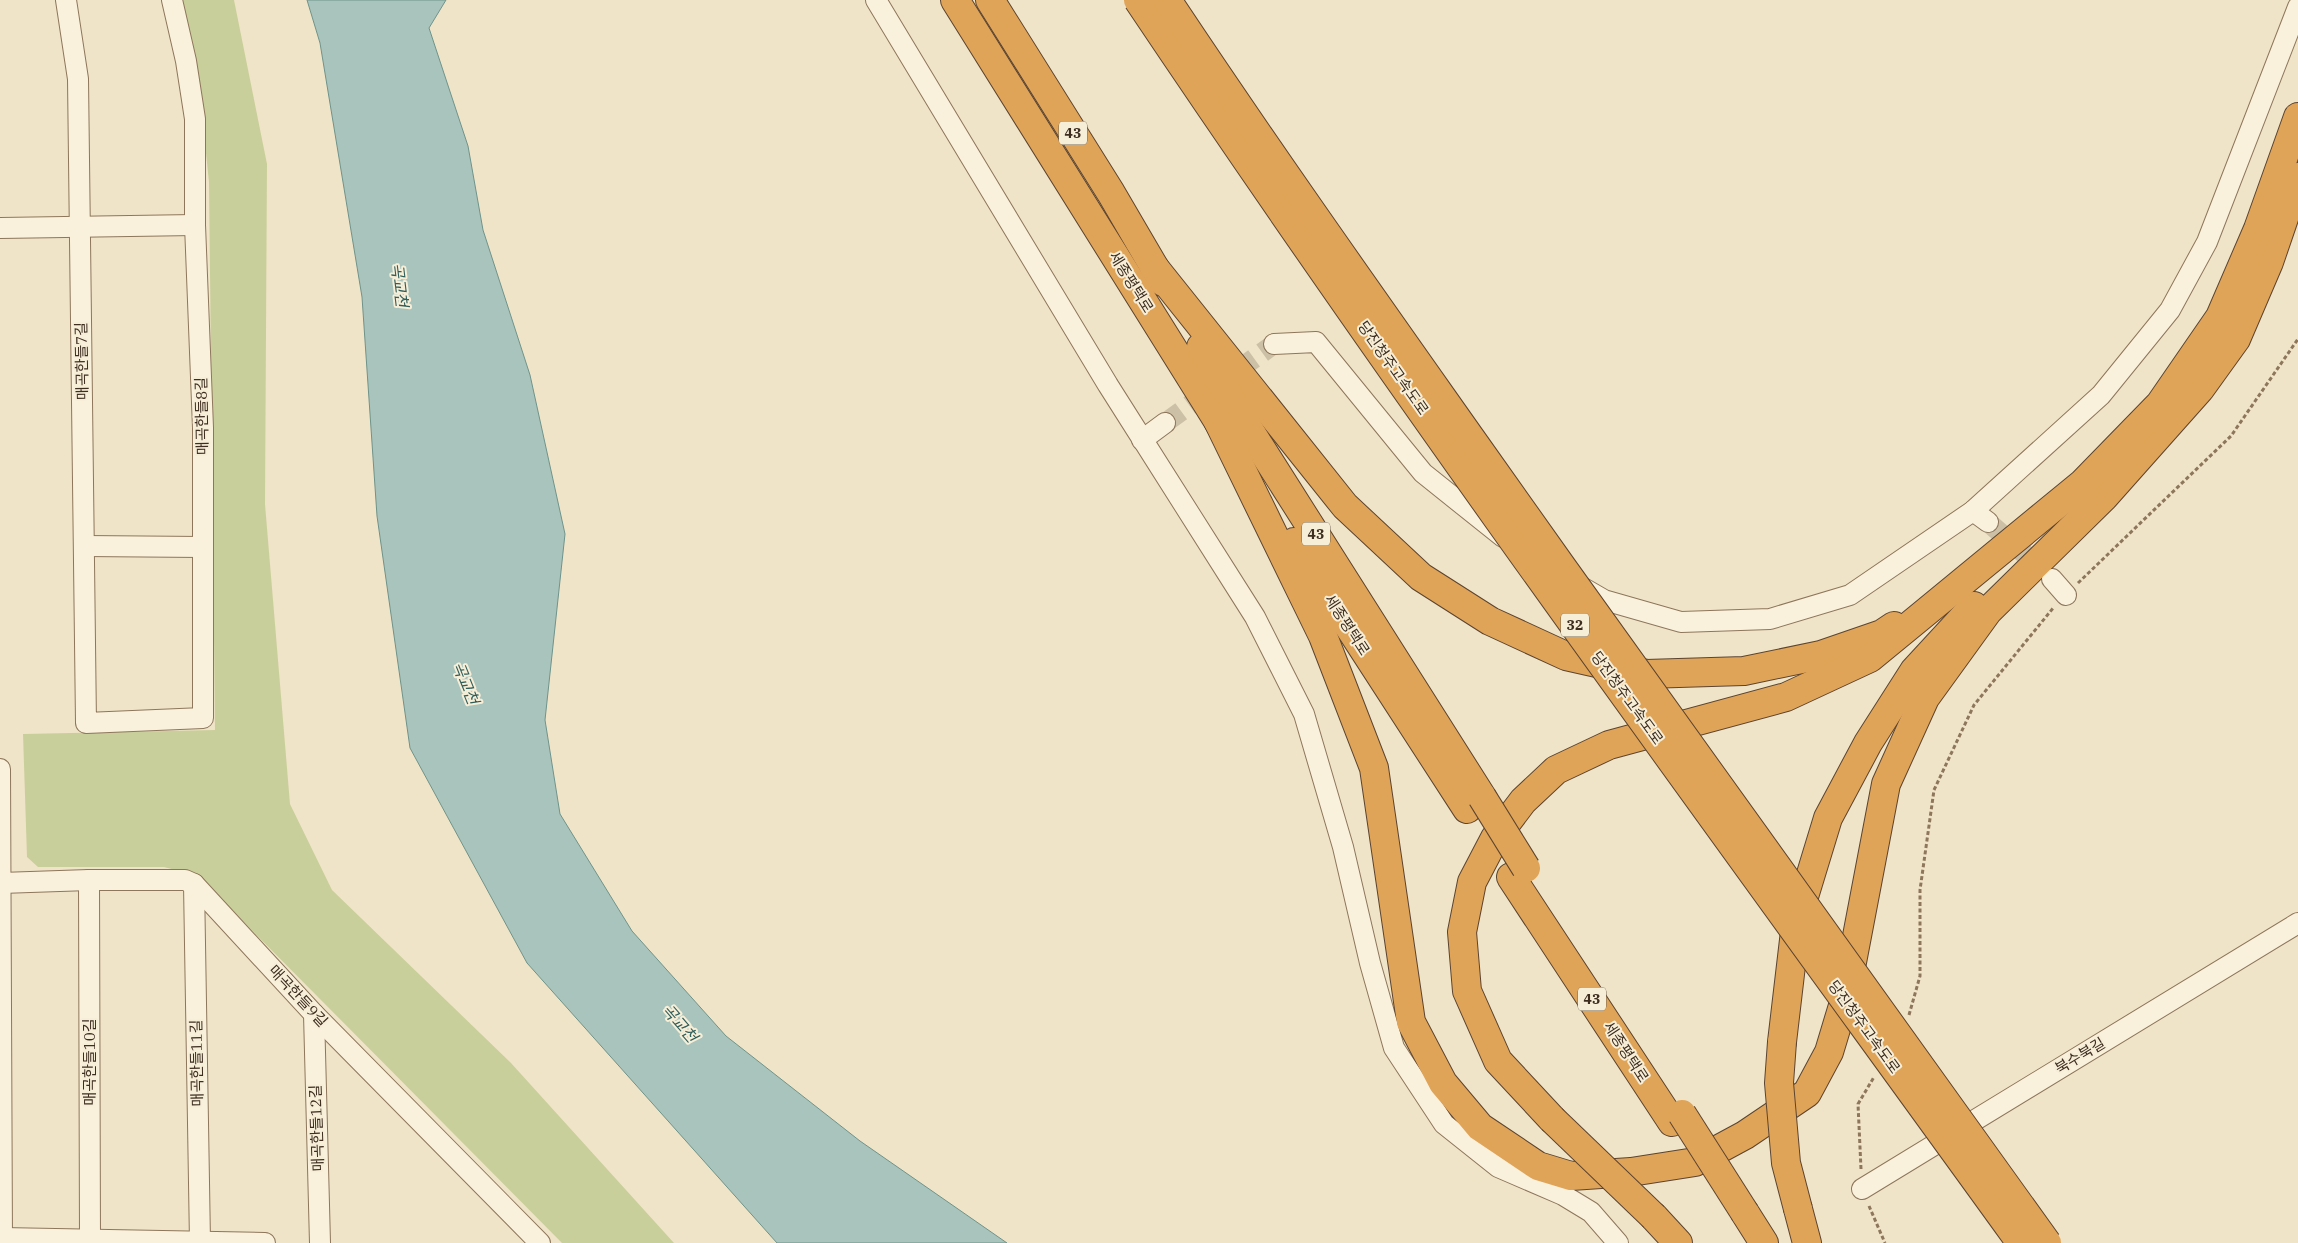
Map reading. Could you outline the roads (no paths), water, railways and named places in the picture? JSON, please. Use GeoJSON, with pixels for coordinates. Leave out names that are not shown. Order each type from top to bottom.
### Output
{"type":"FeatureCollection","features":[{"type":"Feature","properties":{"kind":"highway","name":"세종평택로"},"geometry":{"type":"LineString","coordinates":[[955,0],[1338,612],[1475,803]]}},
{"type":"Feature","properties":{"kind":"highway","name":"세종평택로"},"geometry":{"type":"LineString","coordinates":[[990,0],[1111,193],[1236,409],[1475,803],[1739,1216],[1764,1243]]}},
{"type":"Feature","properties":{"kind":"highway","name":"당진청주고속도로"},"geometry":{"type":"LineString","coordinates":[[1138,0],[1224,128],[1484,497],[2021,1243]]}},
{"type":"Feature","properties":{"kind":"highway","name":"당진청주고속도로"},"geometry":{"type":"LineString","coordinates":[[1167,0],[1307,206],[1506,488],[1688,745],[2047,1243]]}},
{"type":"Feature","properties":{"kind":"highway"},"geometry":{"type":"LineString","coordinates":[[1678,1243],[1654,1217],[1552,1119],[1498,1061],[1467,991],[1462,932],[1472,882],[1495,838],[1523,801],[1556,770],[1609,745],[1786,698],[1870,658],[1975,574],[2083,483],[2160,404],[2220,317],[2258,229],[2298,117]]}},
{"type":"Feature","properties":{"kind":"highway"},"geometry":{"type":"LineString","coordinates":[[1218,421],[1323,636],[1374,768],[1411,1022],[1442,1083],[1480,1127],[1538,1166],[1571,1176],[1631,1172],[1695,1162],[1745,1135],[1807,1093],[1829,1052],[1845,999],[1886,784],[1925,698],[1988,611],[2104,497],[2200,389],[2236,340],[2269,262],[2298,177]]}},
{"type":"Feature","properties":{"kind":"highway"},"geometry":{"type":"LineString","coordinates":[[1154,267],[1345,506],[1421,577],[1490,621],[1566,656],[1646,674],[1744,671],[1821,655],[1882,634],[1975,574]]}},
{"type":"Feature","properties":{"kind":"highway"},"geometry":{"type":"LineString","coordinates":[[1807,1243],[1786,1163],[1779,1083],[1796,923],[1828,818],[1868,743],[1914,671],[1977,603],[2104,497]]}},
{"type":"Feature","properties":{"kind":"highway","name":"세종평택로"},"geometry":{"type":"LineString","coordinates":[[1739,1216],[1749,1243]]}},
{"type":"Feature","properties":{"kind":"street","name":"매곡한들7길"},"geometry":{"type":"LineString","coordinates":[[66,0],[78,79],[86,723]]}},
{"type":"Feature","properties":{"kind":"street","name":"매곡한들8길"},"geometry":{"type":"LineString","coordinates":[[86,723],[203,718],[203,428],[196,224],[195,119],[186,61],[172,0]]}},
{"type":"Feature","properties":{"kind":"street"},"geometry":{"type":"LineString","coordinates":[[876,0],[1142,440],[1255,617],[1304,714],[1343,847],[1370,963],[1394,1048],[1444,1124],[1498,1167],[1563,1195],[1590,1212],[1618,1243]]}},
{"type":"Feature","properties":{"kind":"street"},"geometry":{"type":"LineString","coordinates":[[1274,344],[1316,342],[1423,473],[1522,552],[1604,600],[1681,622],[1770,619],[1850,595],[1980,517],[2101,395],[2170,310],[2206,242],[2298,7]]}},
{"type":"Feature","properties":{"kind":"street"},"geometry":{"type":"LineString","coordinates":[[0,228],[196,224]]}},
{"type":"Feature","properties":{"kind":"street"},"geometry":{"type":"LineString","coordinates":[[1142,440],[1165,423]]}},
{"type":"Feature","properties":{"kind":"street"},"geometry":{"type":"LineString","coordinates":[[84,546],[202,547]]}},
{"type":"Feature","properties":{"kind":"street"},"geometry":{"type":"LineString","coordinates":[[2052,579],[2066,595]]}},
{"type":"Feature","properties":{"kind":"street"},"geometry":{"type":"LineString","coordinates":[[0,769],[2,1240],[264,1243]]}},
{"type":"Feature","properties":{"kind":"street"},"geometry":{"type":"LineString","coordinates":[[1,883],[89,880],[185,880],[194,884]]}},
{"type":"Feature","properties":{"kind":"street","name":"매곡한들10길"},"geometry":{"type":"LineString","coordinates":[[89,880],[90,1241]]}},
{"type":"Feature","properties":{"kind":"street","name":"매곡한들9길"},"geometry":{"type":"LineString","coordinates":[[194,884],[314,1014],[540,1243]]}},
{"type":"Feature","properties":{"kind":"street","name":"매곡한들11길"},"geometry":{"type":"LineString","coordinates":[[194,884],[200,1242]]}},
{"type":"Feature","properties":{"kind":"street","name":"북수북길"},"geometry":{"type":"LineString","coordinates":[[1862,1189],[2298,922]]}},
{"type":"Feature","properties":{"kind":"street","name":"매곡한들12길"},"geometry":{"type":"LineString","coordinates":[[314,1014],[320,1243]]}},
{"type":"Feature","properties":{"kind":"water","name":"곡교천"},"geometry":{"type":"Polygon","coordinates":[[[307,0],[446,0],[429,28],[468,146],[483,230],[530,375],[565,534],[545,720],[560,814],[632,931],[726,1036],[860,1141],[1007,1243],[777,1243],[527,963],[410,748],[377,516],[362,297],[320,43],[307,0]]]}},
{"type":"Feature","properties":{"kind":"tunnel"},"geometry":{"type":"LineString","coordinates":[[1165,423],[1274,344]]}},
{"type":"Feature","properties":{"kind":"tunnel"},"geometry":{"type":"LineString","coordinates":[[1988,522],[2045,572]]}}]}
